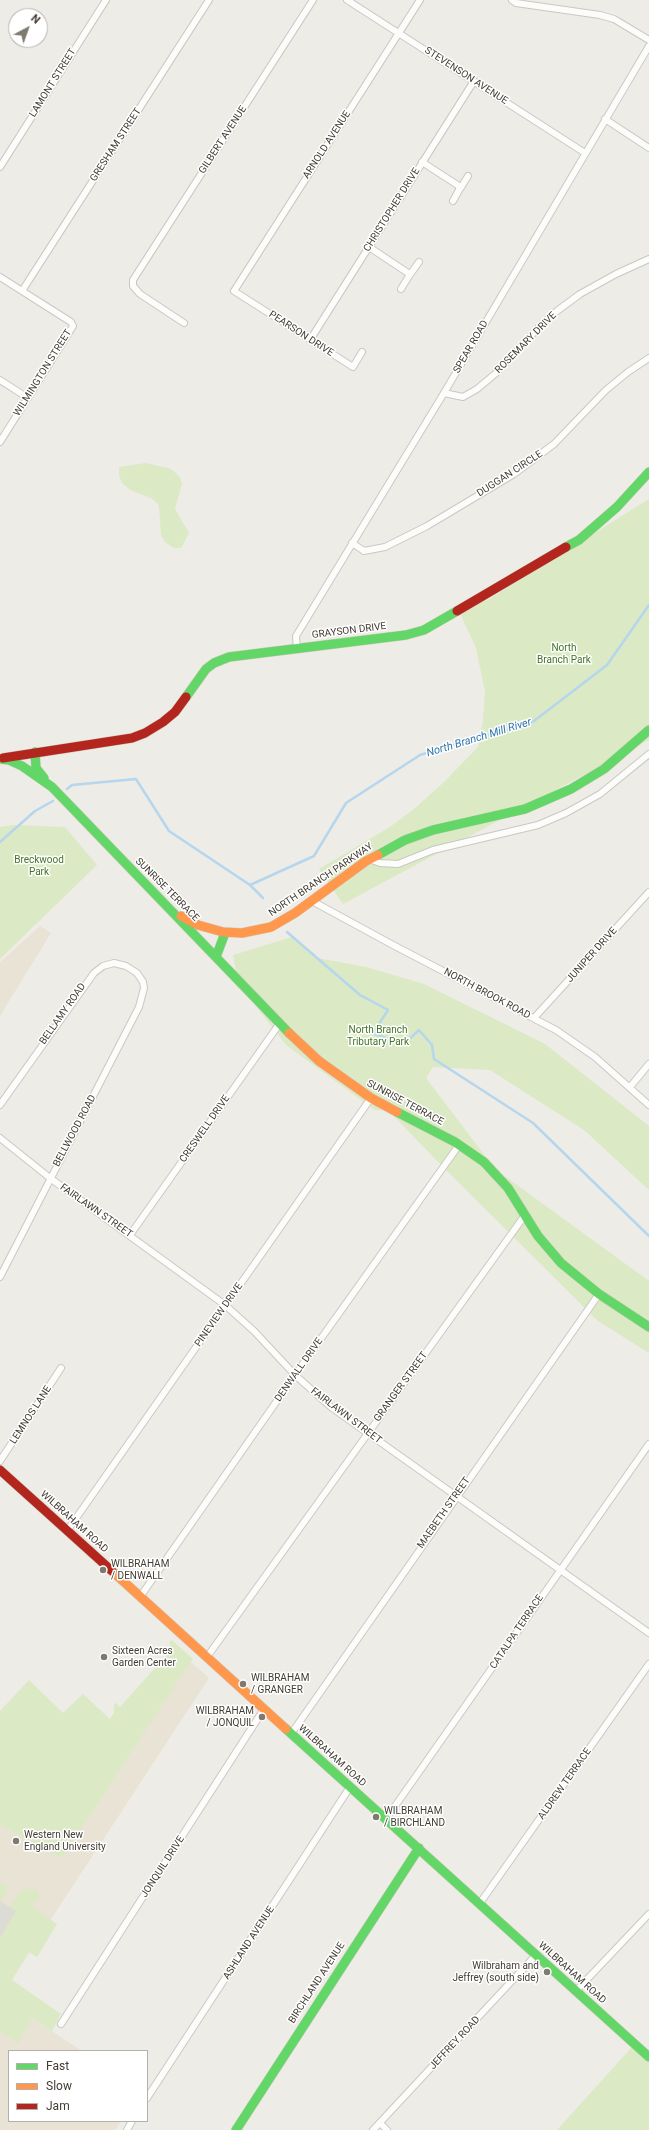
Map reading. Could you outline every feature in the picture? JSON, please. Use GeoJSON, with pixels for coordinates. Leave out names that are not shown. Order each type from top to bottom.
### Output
{"type":"FeatureCollection","features":[{"type":"Feature","properties":{"kind":"street","name":"LAMONT STREET"},"geometry":{"type":"LineString","coordinates":[[0,167],[106,0]]}},
{"type":"Feature","properties":{"kind":"street","name":"GRESHAM STREET"},"geometry":{"type":"LineString","coordinates":[[22,291],[209,0]]}},
{"type":"Feature","properties":{"kind":"street","name":"GILBERT AVENUE"},"geometry":{"type":"LineString","coordinates":[[184,323],[140,294],[133,286],[133,280],[313,0]]}},
{"type":"Feature","properties":{"kind":"street","name":"STEVENSON AVENUE"},"geometry":{"type":"LineString","coordinates":[[347,0],[585,153]]}},
{"type":"Feature","properties":{"kind":"street","name":"ARNOLD AVENUE"},"geometry":{"type":"LineString","coordinates":[[234,291],[420,0]]}},
{"type":"Feature","properties":{"kind":"street"},"geometry":{"type":"LineString","coordinates":[[512,0],[516,3],[600,15],[614,19],[649,40]]}},
{"type":"Feature","properties":{"kind":"street","name":"SPEAR ROAD"},"geometry":{"type":"LineString","coordinates":[[298,649],[296,636],[444,393],[649,46]]}},
{"type":"Feature","properties":{"kind":"street","name":"CHRISTOPHER DRIVE"},"geometry":{"type":"LineString","coordinates":[[310,340],[474,81]]}},
{"type":"Feature","properties":{"kind":"street"},"geometry":{"type":"LineString","coordinates":[[605,119],[649,148]]}},
{"type":"Feature","properties":{"kind":"street"},"geometry":{"type":"LineString","coordinates":[[422,162],[459,186],[460,189]]}},
{"type":"Feature","properties":{"kind":"street"},"geometry":{"type":"LineString","coordinates":[[453,201],[468,176]]}},
{"type":"Feature","properties":{"kind":"street"},"geometry":{"type":"LineString","coordinates":[[369,247],[407,272],[409,276]]}},
{"type":"Feature","properties":{"kind":"street","name":"ROSEMARY DRIVE"},"geometry":{"type":"LineString","coordinates":[[444,393],[463,396],[477,389],[495,374],[542,324],[580,294],[649,258]]}},
{"type":"Feature","properties":{"kind":"street"},"geometry":{"type":"LineString","coordinates":[[401,289],[419,262]]}},
{"type":"Feature","properties":{"kind":"street"},"geometry":{"type":"LineString","coordinates":[[0,277],[22,291]]}},
{"type":"Feature","properties":{"kind":"street","name":"WILMINGTON STREET"},"geometry":{"type":"LineString","coordinates":[[0,442],[72,330],[73,325],[71,322],[22,291]]}},
{"type":"Feature","properties":{"kind":"street","name":"PEARSON DRIVE"},"geometry":{"type":"LineString","coordinates":[[234,291],[353,367],[362,352]]}},
{"type":"Feature","properties":{"kind":"street","name":"DUGGAN CIRCLE"},"geometry":{"type":"LineString","coordinates":[[352,543],[364,551],[385,547],[427,526],[514,474],[554,444],[606,390],[628,372],[649,358]]}},
{"type":"Feature","properties":{"kind":"street"},"geometry":{"type":"LineString","coordinates":[[0,380],[28,398]]}},
{"type":"Feature","properties":{"kind":"street","name":"GRAYSON DRIVE"},"geometry":{"type":"LineString","coordinates":[[0,759],[35,752],[132,738],[145,733],[163,722],[175,712],[202,673],[214,663],[237,655],[298,649],[406,635],[424,630],[579,540],[617,507],[649,472]]}},
{"type":"Feature","properties":{"kind":"street","name":"NORTH BRANCH PARKWAY"},"geometry":{"type":"LineString","coordinates":[[171,909],[198,925],[225,933],[248,932],[271,927],[283,921],[312,901],[369,859],[419,834],[456,824],[510,813],[552,798],[583,783],[604,769],[649,730]]}},
{"type":"Feature","properties":{"kind":"street"},"geometry":{"type":"LineString","coordinates":[[35,752],[36,768],[52,787]]}},
{"type":"Feature","properties":{"kind":"street"},"geometry":{"type":"LineString","coordinates":[[369,859],[380,863],[398,864],[433,850],[538,826],[566,813],[600,794],[649,754]]}},
{"type":"Feature","properties":{"kind":"street"},"geometry":{"type":"LineString","coordinates":[[0,759],[17,764],[52,787]]}},
{"type":"Feature","properties":{"kind":"street","name":"SUNRISE TERRACE"},"geometry":{"type":"LineString","coordinates":[[52,787],[280,1023],[319,1061],[371,1098],[459,1144],[484,1162],[498,1177],[553,1254],[570,1271],[599,1294],[649,1327]]}},
{"type":"Feature","properties":{"kind":"street","name":"JUNIPER DRIVE"},"geometry":{"type":"LineString","coordinates":[[534,1018],[649,892]]}},
{"type":"Feature","properties":{"kind":"street","name":"NORTH BROOK ROAD"},"geometry":{"type":"LineString","coordinates":[[312,901],[534,1018],[582,1046],[649,1105]]}},
{"type":"Feature","properties":{"kind":"street"},"geometry":{"type":"LineString","coordinates":[[216,957],[225,933]]}},
{"type":"Feature","properties":{"kind":"street","name":"BELLAMY ROAD"},"geometry":{"type":"LineString","coordinates":[[0,1105],[94,973],[108,964],[122,964],[134,970],[143,983]]}},
{"type":"Feature","properties":{"kind":"street","name":"BELLWOOD ROAD"},"geometry":{"type":"LineString","coordinates":[[0,1277],[139,1007],[144,991],[143,983]]}},
{"type":"Feature","properties":{"kind":"street","name":"CRESWELL DRIVE"},"geometry":{"type":"LineString","coordinates":[[130,1235],[280,1023]]}},
{"type":"Feature","properties":{"kind":"street"},"geometry":{"type":"LineString","coordinates":[[630,1088],[649,1064]]}},
{"type":"Feature","properties":{"kind":"street","name":"PINEVIEW DRIVE"},"geometry":{"type":"LineString","coordinates":[[67,1531],[371,1098]]}},
{"type":"Feature","properties":{"kind":"street","name":"FAIRLAWN STREET"},"geometry":{"type":"LineString","coordinates":[[0,1138],[50,1178],[225,1305],[254,1331],[294,1375],[331,1407],[455,1497],[649,1633]]}},
{"type":"Feature","properties":{"kind":"street","name":"DENWALL DRIVE"},"geometry":{"type":"LineString","coordinates":[[140,1597],[294,1375],[459,1144]]}},
{"type":"Feature","properties":{"kind":"street","name":"GRANGER STREET"},"geometry":{"type":"LineString","coordinates":[[207,1656],[525,1216]]}},
{"type":"Feature","properties":{"kind":"street","name":"MAEBETH STREET"},"geometry":{"type":"LineString","coordinates":[[291,1734],[455,1497],[599,1294]]}},
{"type":"Feature","properties":{"kind":"street","name":"LEMNOS LANE"},"geometry":{"type":"LineString","coordinates":[[0,1461],[62,1368]]}},
{"type":"Feature","properties":{"kind":"street","name":"CATALPA TERRACE"},"geometry":{"type":"LineString","coordinates":[[386,1819],[649,1444]]}},
{"type":"Feature","properties":{"kind":"street","name":"WILBRAHAM ROAD"},"geometry":{"type":"LineString","coordinates":[[0,1470],[649,2057]]}},
{"type":"Feature","properties":{"kind":"street","name":"ALDREW TERRACE"},"geometry":{"type":"LineString","coordinates":[[480,1903],[649,1664]]}},
{"type":"Feature","properties":{"kind":"street","name":"JONQUIL DRIVE"},"geometry":{"type":"LineString","coordinates":[[61,2024],[264,1709]]}},
{"type":"Feature","properties":{"kind":"street","name":"ASHLAND AVENUE"},"geometry":{"type":"LineString","coordinates":[[148,2096],[350,1787]]}},
{"type":"Feature","properties":{"kind":"street","name":"BIRCHLAND AVENUE"},"geometry":{"type":"LineString","coordinates":[[236,2130],[419,1848]]}},
{"type":"Feature","properties":{"kind":"street"},"geometry":{"type":"LineString","coordinates":[[576,1991],[649,1914]]}},
{"type":"Feature","properties":{"kind":"street","name":"JEFFREY ROAD"},"geometry":{"type":"LineString","coordinates":[[373,2130],[536,1955]]}},
{"type":"Feature","properties":{"kind":"street"},"geometry":{"type":"LineString","coordinates":[[380,2123],[387,2130]]}},
{"type":"Feature","properties":{"kind":"shaded area"},"geometry":{"type":"Polygon","coordinates":[[[40,926],[51,933],[0,1016],[0,962],[40,926]]]}},
{"type":"Feature","properties":{"kind":"shaded area","name":"Western New England University"},"geometry":{"type":"Polygon","coordinates":[[[191,1662],[209,1678],[0,1997],[0,1825],[62,1857],[191,1662]]]}},
{"type":"Feature","properties":{"kind":"shaded area"},"geometry":{"type":"Polygon","coordinates":[[[0,1901],[16,1911],[0,1938],[0,1901]]]}},
{"type":"Feature","properties":{"kind":"shaded area"},"geometry":{"type":"Polygon","coordinates":[[[0,1997],[80,2050],[8,2050],[8,2122],[120,2122],[115,2130],[0,2130],[0,1997]]]}},
{"type":"Feature","properties":{"kind":"green space"},"geometry":{"type":"Polygon","coordinates":[[[146,463],[171,469],[179,476],[182,483],[175,509],[189,533],[181,548],[174,548],[165,542],[161,535],[159,507],[157,503],[151,498],[130,490],[122,483],[119,475],[119,467],[146,463]]]}},
{"type":"Feature","properties":{"kind":"green space","name":"North Branch Park"},"geometry":{"type":"Polygon","coordinates":[[[649,499],[649,740],[343,904],[319,869],[390,827],[414,809],[444,782],[478,747],[483,721],[485,692],[476,648],[457,607],[481,594],[486,601],[649,499]]]}},
{"type":"Feature","properties":{"kind":"green space","name":"Breckwood Park"},"geometry":{"type":"Polygon","coordinates":[[[13,825],[65,827],[97,865],[0,959],[0,827],[13,825]]]}},
{"type":"Feature","properties":{"kind":"green space","name":"North Branch Tributary Park"},"geometry":{"type":"Polygon","coordinates":[[[292,937],[317,958],[366,967],[424,984],[545,1044],[649,1126],[649,1190],[584,1130],[490,1070],[433,1067],[426,1078],[495,1169],[649,1281],[649,1353],[598,1321],[442,1166],[389,1111],[375,1110],[286,1045],[238,983],[233,955],[292,937]]]}},
{"type":"Feature","properties":{"kind":"green space"},"geometry":{"type":"Polygon","coordinates":[[[172,1640],[193,1659],[62,1858],[0,1825],[0,1711],[29,1680],[63,1713],[83,1694],[110,1719],[114,1713],[114,1704],[116,1703],[120,1707],[172,1649],[169,1643],[172,1640]]]}},
{"type":"Feature","properties":{"kind":"green space"},"geometry":{"type":"Polygon","coordinates":[[[0,1882],[5,1884],[8,1888],[0,1904],[0,1882]]]}},
{"type":"Feature","properties":{"kind":"green space"},"geometry":{"type":"Polygon","coordinates":[[[21,1889],[38,1890],[39,1896],[32,1907],[57,1924],[37,1957],[29,1952],[12,1980],[61,2014],[52,2031],[32,2018],[18,2043],[0,2031],[0,1938],[16,1911],[10,1907],[21,1889]]]}},
{"type":"Feature","properties":{"kind":"green space"},"geometry":{"type":"Polygon","coordinates":[[[632,2047],[649,2063],[649,2130],[557,2130],[632,2047]]]}},
{"type":"Feature","properties":{"kind":"waterway","name":"North Branch Mill River"},"geometry":{"type":"LineString","coordinates":[[67,789],[72,785],[136,779],[169,831],[250,885],[314,856],[346,803],[420,755],[534,721],[607,665],[649,605]]}},
{"type":"Feature","properties":{"kind":"waterway","name":"North Branch Mill River"},"geometry":{"type":"LineString","coordinates":[[0,842],[35,811],[53,801]]}},
{"type":"Feature","properties":{"kind":"waterway"},"geometry":{"type":"LineString","coordinates":[[250,885],[263,898]]}},
{"type":"Feature","properties":{"kind":"waterway"},"geometry":{"type":"LineString","coordinates":[[287,932],[360,995],[388,1010],[373,1033],[403,1045],[419,1030],[432,1045],[434,1059],[533,1123],[649,1236]]}},
{"type":"Feature","properties":{"kind":"traffic: fast"},"geometry":{"type":"LineString","coordinates":[[566,547],[579,540],[617,507],[649,472]]}},
{"type":"Feature","properties":{"kind":"traffic: fast"},"geometry":{"type":"LineString","coordinates":[[186,697],[206,669],[214,663],[229,657],[406,635],[424,630],[457,611]]}},
{"type":"Feature","properties":{"kind":"traffic: fast"},"geometry":{"type":"LineString","coordinates":[[378,855],[405,840],[433,830],[525,809],[571,789],[604,769],[649,730]]}},
{"type":"Feature","properties":{"kind":"traffic: fast"},"geometry":{"type":"LineString","coordinates":[[35,752],[36,768],[44,778]]}},
{"type":"Feature","properties":{"kind":"traffic: fast"},"geometry":{"type":"LineString","coordinates":[[0,759],[9,760],[22,766],[52,787],[289,1033]]}},
{"type":"Feature","properties":{"kind":"traffic: fast"},"geometry":{"type":"LineString","coordinates":[[216,957],[225,933]]}},
{"type":"Feature","properties":{"kind":"traffic: fast"},"geometry":{"type":"LineString","coordinates":[[397,1112],[455,1142],[484,1162],[508,1188],[538,1236],[561,1263],[599,1294],[649,1327]]}},
{"type":"Feature","properties":{"kind":"traffic: fast"},"geometry":{"type":"LineString","coordinates":[[286,1729],[649,2057]]}},
{"type":"Feature","properties":{"kind":"traffic: fast"},"geometry":{"type":"LineString","coordinates":[[236,2130],[419,1848]]}},
{"type":"Feature","properties":{"kind":"traffic: slow"},"geometry":{"type":"LineString","coordinates":[[181,916],[198,925],[223,932],[242,933],[271,927],[295,913],[366,861],[378,855]]}},
{"type":"Feature","properties":{"kind":"traffic: slow"},"geometry":{"type":"LineString","coordinates":[[289,1033],[319,1061],[371,1098],[397,1112]]}},
{"type":"Feature","properties":{"kind":"traffic: slow"},"geometry":{"type":"LineString","coordinates":[[112,1571],[286,1729]]}},
{"type":"Feature","properties":{"kind":"traffic: jam"},"geometry":{"type":"LineString","coordinates":[[457,611],[566,547]]}},
{"type":"Feature","properties":{"kind":"traffic: jam"},"geometry":{"type":"LineString","coordinates":[[3,758],[132,738],[145,733],[163,722],[175,712],[186,697]]}},
{"type":"Feature","properties":{"kind":"traffic: jam"},"geometry":{"type":"LineString","coordinates":[[0,1470],[112,1571]]}},
{"type":"Feature","properties":{"kind":"place","name":"WILBRAHAM / DENWALL"},"geometry":{"type":"Point","coordinates":[103,1570]}},
{"type":"Feature","properties":{"kind":"place","name":"Sixteen Acres Garden Center"},"geometry":{"type":"Point","coordinates":[104,1657]}},
{"type":"Feature","properties":{"kind":"place","name":"WILBRAHAM / GRANGER"},"geometry":{"type":"Point","coordinates":[243,1684]}},
{"type":"Feature","properties":{"kind":"place","name":"WILBRAHAM / JONQUIL"},"geometry":{"type":"Point","coordinates":[262,1717]}},
{"type":"Feature","properties":{"kind":"place","name":"WILBRAHAM / BIRCHLAND"},"geometry":{"type":"Point","coordinates":[376,1817]}},
{"type":"Feature","properties":{"kind":"place","name":"Western New England University"},"geometry":{"type":"Point","coordinates":[16,1841]}},
{"type":"Feature","properties":{"kind":"place","name":"Wilbraham and Jeffrey (south side)"},"geometry":{"type":"Point","coordinates":[547,1972]}}]}
